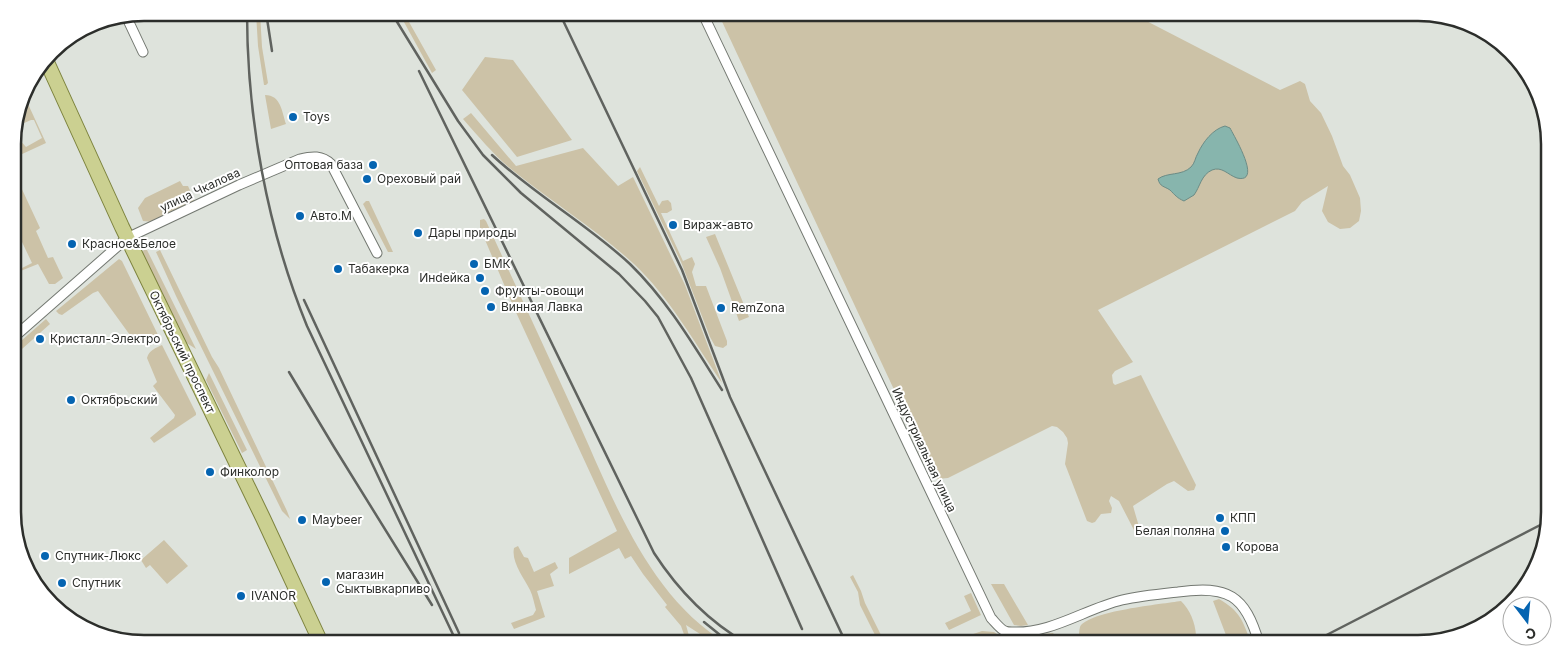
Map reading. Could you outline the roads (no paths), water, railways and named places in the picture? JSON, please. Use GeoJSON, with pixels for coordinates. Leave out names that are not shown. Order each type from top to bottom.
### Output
{"type":"FeatureCollection","features":[{"type":"Feature","properties":{"kind":"main road","name":"Октябрьский проспект"},"geometry":{"type":"LineString","coordinates":[[49,67],[127,238],[263,518],[317,635]]}},
{"type":"Feature","properties":{"kind":"street","name":"Индустриальная улица"},"geometry":{"type":"LineString","coordinates":[[706,21],[991,618],[1005,631],[1023,632],[1050,626],[1120,601],[1212,589],[1225,593],[1239,602],[1252,623],[1256,634]]}},
{"type":"Feature","properties":{"kind":"street"},"geometry":{"type":"LineString","coordinates":[[129,22],[143,52]]}},
{"type":"Feature","properties":{"kind":"street","name":"улица Чкалова"},"geometry":{"type":"LineString","coordinates":[[21,331],[127,238],[275,168],[311,156],[327,160],[334,169],[376,253]]}},
{"type":"Feature","properties":{"kind":"water"},"geometry":{"type":"Polygon","coordinates":[[[1225,126],[1230,128],[1245,158],[1247,174],[1244,178],[1237,178],[1219,169],[1212,170],[1203,178],[1194,195],[1184,201],[1161,185],[1158,179],[1166,175],[1183,172],[1191,167],[1206,140],[1216,130],[1225,126]]]}},
{"type":"Feature","properties":{"kind":"railway"},"geometry":{"type":"LineString","coordinates":[[247,21],[255,132],[270,212],[293,289],[307,326],[453,635]]}},
{"type":"Feature","properties":{"kind":"railway"},"geometry":{"type":"LineString","coordinates":[[267,21],[272,51]]}},
{"type":"Feature","properties":{"kind":"railway"},"geometry":{"type":"LineString","coordinates":[[397,21],[458,121],[483,155],[521,193],[619,274],[658,317],[691,378],[802,629]]}},
{"type":"Feature","properties":{"kind":"railway"},"geometry":{"type":"LineString","coordinates":[[563,21],[682,270],[730,397],[842,634]]}},
{"type":"Feature","properties":{"kind":"railway"},"geometry":{"type":"LineString","coordinates":[[419,71],[654,553],[673,580],[695,604],[733,635]]}},
{"type":"Feature","properties":{"kind":"railway"},"geometry":{"type":"LineString","coordinates":[[492,155],[613,249],[644,278],[691,341],[722,390]]}},
{"type":"Feature","properties":{"kind":"railway"},"geometry":{"type":"LineString","coordinates":[[304,300],[459,633]]}},
{"type":"Feature","properties":{"kind":"railway"},"geometry":{"type":"LineString","coordinates":[[289,372],[432,605]]}},
{"type":"Feature","properties":{"kind":"railway"},"geometry":{"type":"LineString","coordinates":[[1328,634],[1539,525]]}},
{"type":"Feature","properties":{"kind":"railway"},"geometry":{"type":"LineString","coordinates":[[704,622],[720,635]]}},
{"type":"Feature","properties":{"kind":"place","name":"Toys"},"geometry":{"type":"Point","coordinates":[293,117]}},
{"type":"Feature","properties":{"kind":"place","name":"Оптовая база"},"geometry":{"type":"Point","coordinates":[373,165]}},
{"type":"Feature","properties":{"kind":"place","name":"Ореховый рай"},"geometry":{"type":"Point","coordinates":[367,179]}},
{"type":"Feature","properties":{"kind":"place","name":"Авто.М"},"geometry":{"type":"Point","coordinates":[300,216]}},
{"type":"Feature","properties":{"kind":"place","name":"Вираж-авто"},"geometry":{"type":"Point","coordinates":[673,225]}},
{"type":"Feature","properties":{"kind":"place","name":"Дары природы"},"geometry":{"type":"Point","coordinates":[418,233]}},
{"type":"Feature","properties":{"kind":"place","name":"Красное&Белое"},"geometry":{"type":"Point","coordinates":[72,244]}},
{"type":"Feature","properties":{"kind":"place","name":"БМК"},"geometry":{"type":"Point","coordinates":[474,264]}},
{"type":"Feature","properties":{"kind":"place","name":"Табакерка"},"geometry":{"type":"Point","coordinates":[338,269]}},
{"type":"Feature","properties":{"kind":"place","name":"Инdейка"},"geometry":{"type":"Point","coordinates":[480,278]}},
{"type":"Feature","properties":{"kind":"place","name":"Фрукты-овощи"},"geometry":{"type":"Point","coordinates":[485,291]}},
{"type":"Feature","properties":{"kind":"place","name":"Винная Лавка"},"geometry":{"type":"Point","coordinates":[491,307]}},
{"type":"Feature","properties":{"kind":"place","name":"RemZona"},"geometry":{"type":"Point","coordinates":[721,308]}},
{"type":"Feature","properties":{"kind":"place","name":"Кристалл-Электро"},"geometry":{"type":"Point","coordinates":[40,339]}},
{"type":"Feature","properties":{"kind":"place","name":"Октябрьский"},"geometry":{"type":"Point","coordinates":[71,400]}},
{"type":"Feature","properties":{"kind":"place","name":"Финколор"},"geometry":{"type":"Point","coordinates":[210,472]}},
{"type":"Feature","properties":{"kind":"place","name":"КПП"},"geometry":{"type":"Point","coordinates":[1220,518]}},
{"type":"Feature","properties":{"kind":"place","name":"Maybeer"},"geometry":{"type":"Point","coordinates":[302,520]}},
{"type":"Feature","properties":{"kind":"place","name":"Белая поляна"},"geometry":{"type":"Point","coordinates":[1225,531]}},
{"type":"Feature","properties":{"kind":"place","name":"Корова"},"geometry":{"type":"Point","coordinates":[1226,547]}},
{"type":"Feature","properties":{"kind":"place","name":"Спутник-Люкс"},"geometry":{"type":"Point","coordinates":[45,556]}},
{"type":"Feature","properties":{"kind":"place","name":"магазин Сыктывкарпиво"},"geometry":{"type":"Point","coordinates":[326,582]}},
{"type":"Feature","properties":{"kind":"place","name":"Спутник"},"geometry":{"type":"Point","coordinates":[62,583]}},
{"type":"Feature","properties":{"kind":"place","name":"IVANOR"},"geometry":{"type":"Point","coordinates":[241,596]}}]}
